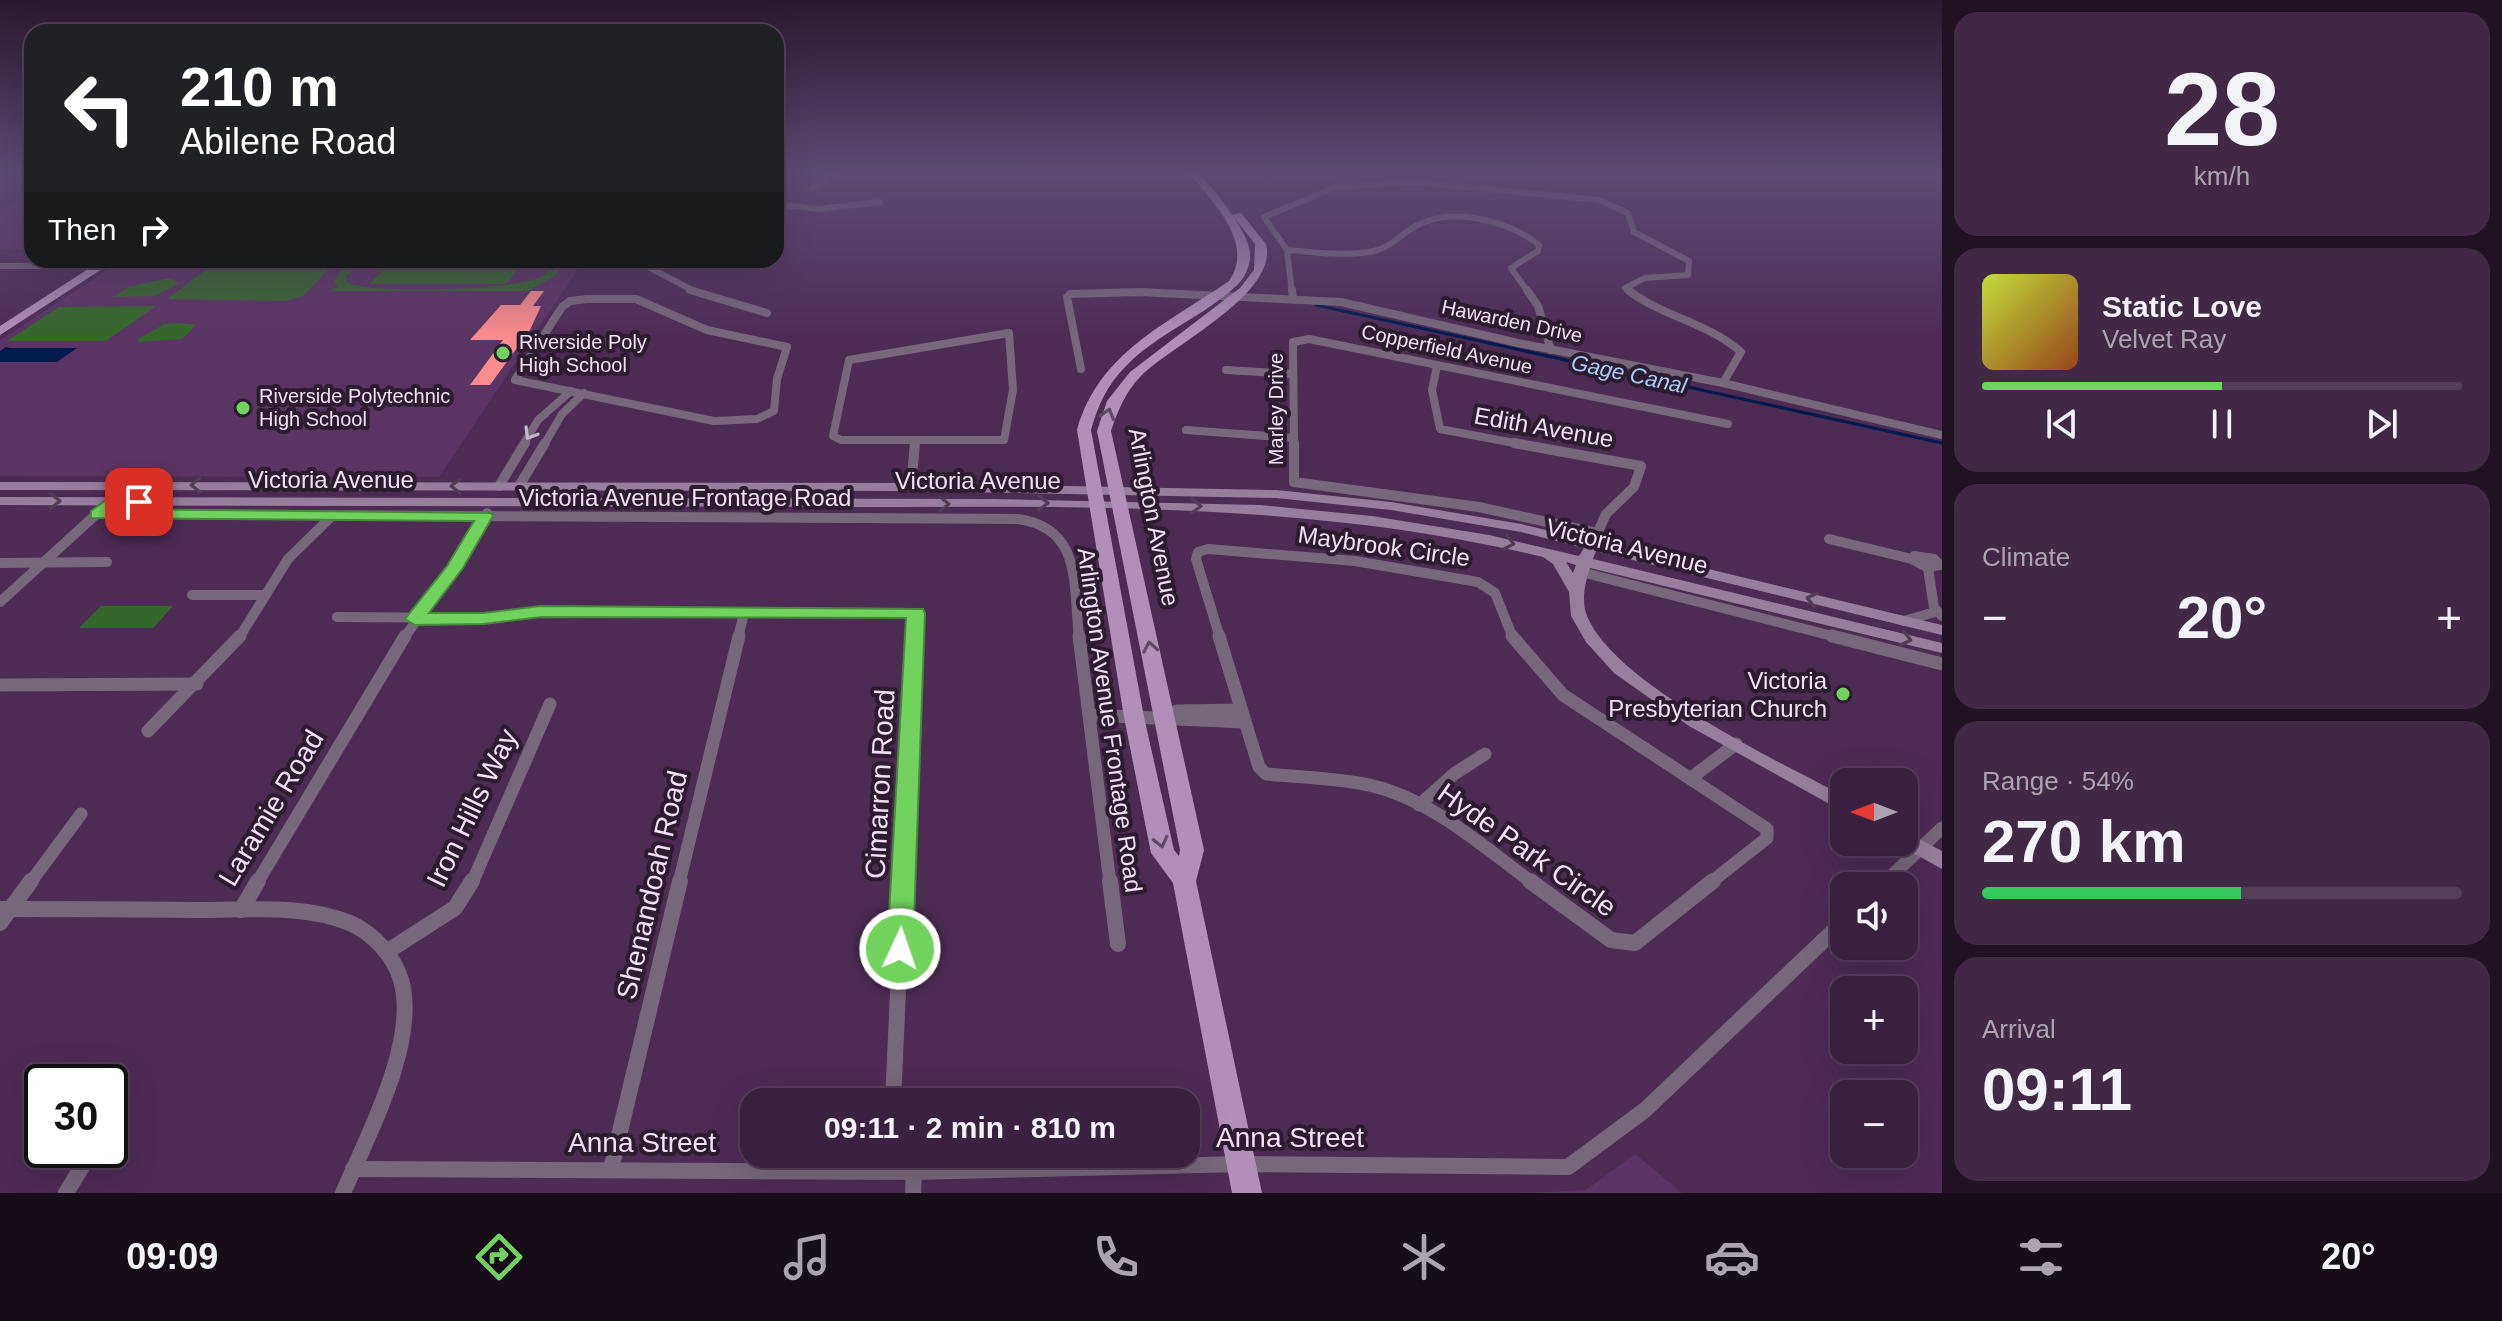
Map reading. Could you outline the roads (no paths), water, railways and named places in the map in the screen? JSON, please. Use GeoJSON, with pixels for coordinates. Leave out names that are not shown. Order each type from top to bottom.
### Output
{"type":"FeatureCollection","features":[{"type":"Feature","properties":{"kind":"main road","name":"Arlington Avenue"},"geometry":{"type":"LineString","coordinates":[[1236,227],[1247,257],[1241,274],[1216,296],[1112,370],[1095,392],[1084,430],[1134,717],[1163,853],[1184,881],[1247,1193]]}},
{"type":"Feature","properties":{"kind":"main road","name":"Arlington Avenue"},"geometry":{"type":"LineString","coordinates":[[1184,881],[1192,850],[1104,431],[1106,411],[1115,393],[1128,378],[1239,295],[1256,277],[1262,266],[1262,247],[1248,227]]}},
{"type":"Feature","properties":{"kind":"main road"},"geometry":{"type":"LineString","coordinates":[[0,321],[90,268]]}},
{"type":"Feature","properties":{"kind":"main road"},"geometry":{"type":"LineString","coordinates":[[0,331],[92,268]]}},
{"type":"Feature","properties":{"kind":"main road","name":"Victoria Avenue"},"geometry":{"type":"LineString","coordinates":[[0,486],[911,487],[1095,497]]}},
{"type":"Feature","properties":{"kind":"main road","name":"Victoria Avenue"},"geometry":{"type":"LineString","coordinates":[[0,501],[489,510],[1236,492],[1356,501],[1481,521],[1942,648]]}},
{"type":"Feature","properties":{"kind":"main road","name":"Victoria Avenue"},"geometry":{"type":"LineString","coordinates":[[1116,497],[1321,514],[1429,528],[1543,550],[1589,552],[1942,630]]}},
{"type":"Feature","properties":{"kind":"main road"},"geometry":{"type":"LineString","coordinates":[[1543,550],[1561,562],[1566,581],[1576,591]]}},
{"type":"Feature","properties":{"kind":"main road"},"geometry":{"type":"LineString","coordinates":[[1589,552],[1576,591],[1583,625],[1614,665],[1654,696],[1830,797]]}},
{"type":"Feature","properties":{"kind":"main road"},"geometry":{"type":"LineString","coordinates":[[1918,847],[1942,861]]}},
{"type":"Feature","properties":{"kind":"street"},"geometry":{"type":"LineString","coordinates":[[1271,227],[1287,250],[1293,298]]}},
{"type":"Feature","properties":{"kind":"street"},"geometry":{"type":"LineString","coordinates":[[1287,250],[1372,251],[1394,246],[1416,227]]}},
{"type":"Feature","properties":{"kind":"street"},"geometry":{"type":"LineString","coordinates":[[1508,227],[1539,245],[1538,251],[1511,268],[1538,306],[1551,350]]}},
{"type":"Feature","properties":{"kind":"street"},"geometry":{"type":"LineString","coordinates":[[1633,227],[1634,232],[1689,261],[1688,275],[1645,278],[1625,288],[1638,300],[1722,333],[1741,352],[1723,383]]}},
{"type":"Feature","properties":{"kind":"street"},"geometry":{"type":"LineString","coordinates":[[0,266],[24,265]]}},
{"type":"Feature","properties":{"kind":"street"},"geometry":{"type":"LineString","coordinates":[[649,268],[683,288],[767,313]]}},
{"type":"Feature","properties":{"kind":"street","name":"Hawarden Drive"},"geometry":{"type":"LineString","coordinates":[[1081,369],[1068,295],[1135,291],[1293,298],[1365,307],[1551,350],[1723,383],[1942,435]]}},
{"type":"Feature","properties":{"kind":"street"},"geometry":{"type":"LineString","coordinates":[[636,299],[707,330],[787,347],[777,379],[774,411],[761,420],[737,422],[662,413],[571,391],[515,380],[570,301],[636,299]]}},
{"type":"Feature","properties":{"kind":"street"},"geometry":{"type":"LineString","coordinates":[[1009,333],[1013,390],[1003,430],[1004,440],[915,440],[835,439],[847,361],[1009,333]]}},
{"type":"Feature","properties":{"kind":"street","name":"Copperfield Avenue"},"geometry":{"type":"LineString","coordinates":[[1299,339],[1728,424]]}},
{"type":"Feature","properties":{"kind":"street","name":"Marley Drive"},"geometry":{"type":"LineString","coordinates":[[1299,339],[1293,342],[1294,482],[1479,507],[1589,552]]}},
{"type":"Feature","properties":{"kind":"street"},"geometry":{"type":"LineString","coordinates":[[538,343],[606,342]]}},
{"type":"Feature","properties":{"kind":"street","name":"Edith Avenue"},"geometry":{"type":"LineString","coordinates":[[1437,366],[1432,390],[1440,429],[1641,466],[1634,487],[1606,514],[1589,552]]}},
{"type":"Feature","properties":{"kind":"street"},"geometry":{"type":"LineString","coordinates":[[1226,370],[1293,374]]}},
{"type":"Feature","properties":{"kind":"street"},"geometry":{"type":"LineString","coordinates":[[499,486],[538,420],[571,391]]}},
{"type":"Feature","properties":{"kind":"street"},"geometry":{"type":"LineString","coordinates":[[519,486],[562,414],[584,393]]}},
{"type":"Feature","properties":{"kind":"street"},"geometry":{"type":"LineString","coordinates":[[1186,430],[1294,438]]}},
{"type":"Feature","properties":{"kind":"street"},"geometry":{"type":"LineString","coordinates":[[911,487],[915,440]]}},
{"type":"Feature","properties":{"kind":"street"},"geometry":{"type":"LineString","coordinates":[[0,602],[110,502]]}},
{"type":"Feature","properties":{"kind":"street","name":"Victoria Avenue Frontage Road"},"geometry":{"type":"LineString","coordinates":[[97,514],[333,515],[489,510],[1033,521]]}},
{"type":"Feature","properties":{"kind":"street","name":"Laramie Road"},"geometry":{"type":"LineString","coordinates":[[343,1193],[403,1040],[405,991],[388,951],[370,931],[329,914],[241,910],[415,619],[454,568],[489,510]]}},
{"type":"Feature","properties":{"kind":"street"},"geometry":{"type":"LineString","coordinates":[[148,731],[169,706],[197,684],[242,634],[288,559],[333,515]]}},
{"type":"Feature","properties":{"kind":"street","name":"Arlington Avenue Frontage Road"},"geometry":{"type":"LineString","coordinates":[[1033,521],[1061,535],[1068,548],[1118,944]]}},
{"type":"Feature","properties":{"kind":"street"},"geometry":{"type":"LineString","coordinates":[[1829,539],[1912,559],[1924,556],[1936,566],[1938,614],[1904,621]]}},
{"type":"Feature","properties":{"kind":"street","name":"Maybrook Circle"},"geometry":{"type":"LineString","coordinates":[[1242,716],[1200,574],[1198,552],[1208,549],[1355,561],[1478,582],[1489,587],[1495,593],[1514,640],[1563,695],[1691,778]]}},
{"type":"Feature","properties":{"kind":"street"},"geometry":{"type":"LineString","coordinates":[[1589,552],[1942,664]]}},
{"type":"Feature","properties":{"kind":"street"},"geometry":{"type":"LineString","coordinates":[[0,563],[107,562]]}},
{"type":"Feature","properties":{"kind":"street"},"geometry":{"type":"LineString","coordinates":[[192,595],[265,595]]}},
{"type":"Feature","properties":{"kind":"street"},"geometry":{"type":"LineString","coordinates":[[337,617],[483,618],[541,612],[744,613]]}},
{"type":"Feature","properties":{"kind":"street","name":"Cimarron Road"},"geometry":{"type":"LineString","coordinates":[[744,613],[916,613],[894,1088]]}},
{"type":"Feature","properties":{"kind":"street","name":"Shenandoah Road"},"geometry":{"type":"LineString","coordinates":[[611,1169],[744,613]]}},
{"type":"Feature","properties":{"kind":"street"},"geometry":{"type":"LineString","coordinates":[[0,685],[50,687],[154,681],[197,684]]}},
{"type":"Feature","properties":{"kind":"street","name":"Iron Hills Way"},"geometry":{"type":"LineString","coordinates":[[388,951],[455,908],[469,889],[550,704]]}},
{"type":"Feature","properties":{"kind":"street"},"geometry":{"type":"LineString","coordinates":[[1089,715],[1162,717],[1181,723],[1242,716]]}},
{"type":"Feature","properties":{"kind":"street","name":"Hyde Park Circle"},"geometry":{"type":"LineString","coordinates":[[1242,716],[1259,767],[1266,774],[1365,784],[1419,805],[1440,816],[1611,940],[1624,944],[1635,943],[1767,838],[1767,829],[1758,820],[1691,778]]}},
{"type":"Feature","properties":{"kind":"street"},"geometry":{"type":"LineString","coordinates":[[1691,778],[1736,744]]}},
{"type":"Feature","properties":{"kind":"street"},"geometry":{"type":"LineString","coordinates":[[1419,805],[1454,774],[1485,754]]}},
{"type":"Feature","properties":{"kind":"street"},"geometry":{"type":"LineString","coordinates":[[0,923],[5,909],[81,814]]}},
{"type":"Feature","properties":{"kind":"street"},"geometry":{"type":"LineString","coordinates":[[1918,841],[1942,828]]}},
{"type":"Feature","properties":{"kind":"street"},"geometry":{"type":"LineString","coordinates":[[5,909],[241,910]]}},
{"type":"Feature","properties":{"kind":"street","name":"Anna Street"},"geometry":{"type":"LineString","coordinates":[[353,1169],[914,1172],[1242,1164],[1568,1167],[1645,1110],[1830,934]]}},
{"type":"Feature","properties":{"kind":"street"},"geometry":{"type":"LineString","coordinates":[[66,1193],[81,1168]]}},
{"type":"Feature","properties":{"kind":"street"},"geometry":{"type":"LineString","coordinates":[[911,1168],[914,1172],[913,1193]]}},
{"type":"Feature","properties":{"kind":"water"},"geometry":{"type":"Polygon","coordinates":[[[6,347],[77,348],[57,362],[0,362],[0,351],[6,347]]]}},
{"type":"Feature","properties":{"kind":"waterway","name":"Gage Canal"},"geometry":{"type":"LineString","coordinates":[[1316,305],[1942,443]]}},
{"type":"Feature","properties":{"kind":"place","name":"Riverside Poly High School"},"geometry":{"type":"Point","coordinates":[503,353]}},
{"type":"Feature","properties":{"kind":"place","name":"Riverside Polytechnic High School"},"geometry":{"type":"Point","coordinates":[243,408]}},
{"type":"Feature","properties":{"kind":"place","name":"Victoria Presbyterian Church"},"geometry":{"type":"Point","coordinates":[1843,694]}}]}
